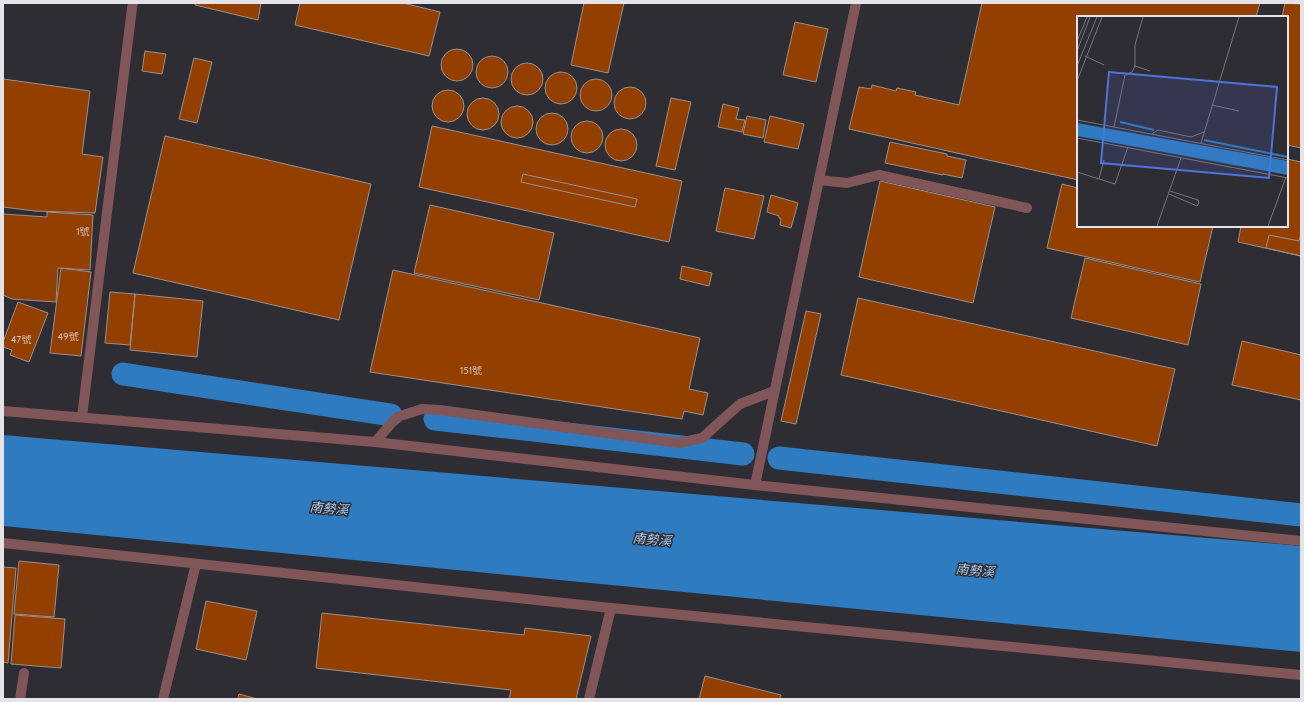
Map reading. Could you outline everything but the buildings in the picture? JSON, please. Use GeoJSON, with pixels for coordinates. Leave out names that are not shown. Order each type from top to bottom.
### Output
{"type":"FeatureCollection","features":[{"type":"Feature","properties":{"kind":"street"},"geometry":{"type":"LineString","coordinates":[[82,417],[133,3]]}},
{"type":"Feature","properties":{"kind":"street"},"geometry":{"type":"LineString","coordinates":[[754,485],[856,3]]}},
{"type":"Feature","properties":{"kind":"street"},"geometry":{"type":"LineString","coordinates":[[819,180],[848,183],[879,175],[1027,208]]}},
{"type":"Feature","properties":{"kind":"street"},"geometry":{"type":"LineString","coordinates":[[375,442],[397,417],[422,409],[448,411],[679,442],[702,438],[740,404],[774,391]]}},
{"type":"Feature","properties":{"kind":"street"},"geometry":{"type":"LineString","coordinates":[[3,411],[375,442],[754,485],[1301,541]]}},
{"type":"Feature","properties":{"kind":"street"},"geometry":{"type":"LineString","coordinates":[[3,543],[611,608],[1301,675]]}},
{"type":"Feature","properties":{"kind":"street"},"geometry":{"type":"LineString","coordinates":[[164,699],[196,564]]}},
{"type":"Feature","properties":{"kind":"street"},"geometry":{"type":"LineString","coordinates":[[590,699],[611,608]]}},
{"type":"Feature","properties":{"kind":"street"},"geometry":{"type":"LineString","coordinates":[[20,699],[24,673]]}},
{"type":"Feature","properties":{"kind":"water","name":"南勢溪"},"geometry":{"type":"Polygon","coordinates":[[[3,435],[1301,546],[1301,652],[3,526],[3,435]]]}},
{"type":"Feature","properties":{"kind":"waterway"},"geometry":{"type":"LineString","coordinates":[[123,374],[391,415]]}},
{"type":"Feature","properties":{"kind":"waterway"},"geometry":{"type":"LineString","coordinates":[[435,419],[743,454]]}},
{"type":"Feature","properties":{"kind":"waterway"},"geometry":{"type":"LineString","coordinates":[[779,458],[1301,515]]}}]}
